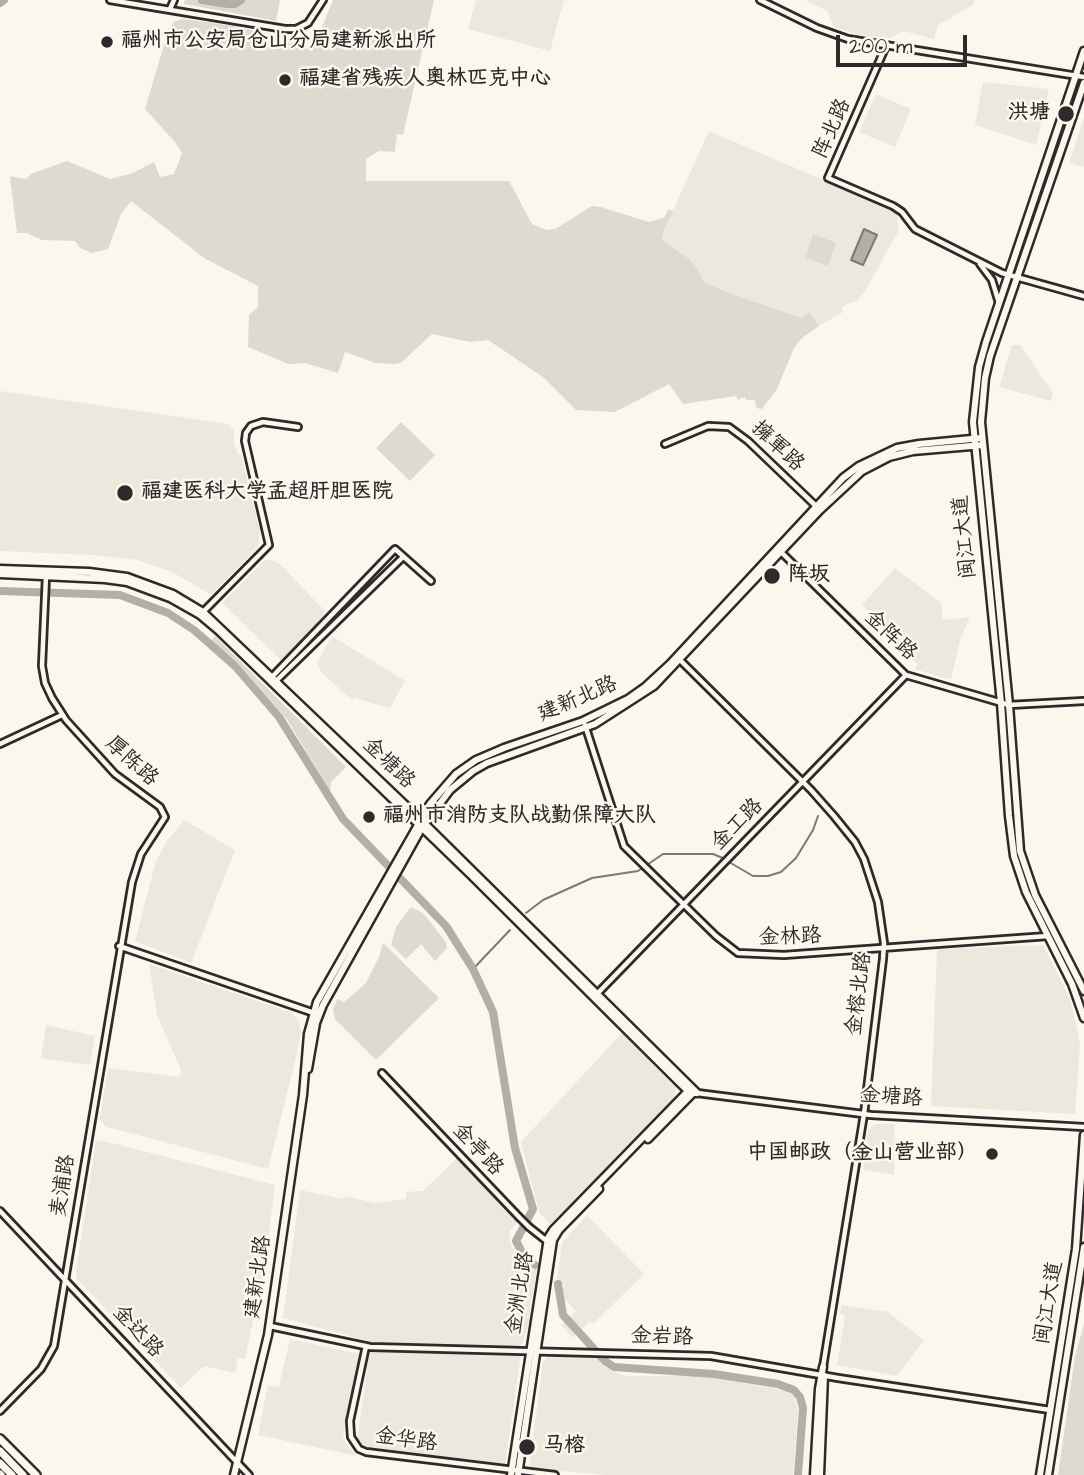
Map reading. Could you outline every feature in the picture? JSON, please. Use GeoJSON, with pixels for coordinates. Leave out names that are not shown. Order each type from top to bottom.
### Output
{"type":"FeatureCollection","features":[{"type":"Feature","properties":{"kind":"highway"},"geometry":{"type":"LineString","coordinates":[[0,1439],[36,1475]]}},
{"type":"Feature","properties":{"kind":"highway"},"geometry":{"type":"LineString","coordinates":[[0,1449],[25,1475]]}},
{"type":"Feature","properties":{"kind":"highway"},"geometry":{"type":"LineString","coordinates":[[0,1464],[11,1475]]}},
{"type":"Feature","properties":{"kind":"main road","name":"闽江大道"},"geometry":{"type":"LineString","coordinates":[[1084,52],[979,367],[973,412],[1017,828],[1023,862],[1035,895],[1084,991]]}},
{"type":"Feature","properties":{"kind":"main road","name":"闽江大道"},"geometry":{"type":"LineString","coordinates":[[978,442],[987,366],[1084,83]]}},
{"type":"Feature","properties":{"kind":"main road","name":"建新北路"},"geometry":{"type":"LineString","coordinates":[[237,1475],[270,1325],[317,1014],[421,824],[444,796],[476,769],[584,725],[631,703],[654,686],[850,472],[888,451],[919,444],[978,442]]}},
{"type":"Feature","properties":{"kind":"main road","name":"建新北路"},"geometry":{"type":"LineString","coordinates":[[679,659],[781,552],[818,508]]}},
{"type":"Feature","properties":{"kind":"main road","name":"金塘路"},"geometry":{"type":"LineString","coordinates":[[0,572],[89,572],[127,577],[173,594],[201,614],[274,679],[693,1091]]}},
{"type":"Feature","properties":{"kind":"main road","name":"金塘路"},"geometry":{"type":"LineString","coordinates":[[0,572],[105,579],[134,584],[163,594],[201,614],[421,824]]}},
{"type":"Feature","properties":{"kind":"main road","name":"闽江大道"},"geometry":{"type":"LineString","coordinates":[[1005,704],[1013,849],[1022,884],[1076,993],[1084,1018]]}},
{"type":"Feature","properties":{"kind":"main road","name":"金洲北路"},"geometry":{"type":"LineString","coordinates":[[514,1473],[553,1230],[693,1091]]}},
{"type":"Feature","properties":{"kind":"main road","name":"闽江大道"},"geometry":{"type":"LineString","coordinates":[[1040,1475],[1077,1237],[1084,1135]]}},
{"type":"Feature","properties":{"kind":"main road","name":"闽江大道"},"geometry":{"type":"LineString","coordinates":[[1048,1475],[1084,1247]]}},
{"type":"Feature","properties":{"kind":"main road","name":"金榕北路"},"geometry":{"type":"LineString","coordinates":[[820,1475],[823,1367]]}},
{"type":"Feature","properties":{"kind":"main road","name":"金榕北路"},"geometry":{"type":"LineString","coordinates":[[814,1475],[819,1389],[823,1376]]}},
{"type":"Feature","properties":{"kind":"street"},"geometry":{"type":"LineString","coordinates":[[110,0],[291,29],[308,23],[323,0]]}},
{"type":"Feature","properties":{"kind":"street"},"geometry":{"type":"LineString","coordinates":[[760,0],[831,34],[886,46],[1084,77]]}},
{"type":"Feature","properties":{"kind":"street"},"geometry":{"type":"LineString","coordinates":[[170,9],[174,1]]}},
{"type":"Feature","properties":{"kind":"street","name":"阵北路"},"geometry":{"type":"LineString","coordinates":[[886,46],[828,178],[893,206],[915,229],[1009,276],[1084,296]]}},
{"type":"Feature","properties":{"kind":"street"},"geometry":{"type":"LineString","coordinates":[[977,261],[992,280],[999,306]]}},
{"type":"Feature","properties":{"kind":"street"},"geometry":{"type":"LineString","coordinates":[[201,614],[269,545],[244,441],[246,433],[255,423],[263,422],[298,427]]}},
{"type":"Feature","properties":{"kind":"street","name":"擁軍路"},"geometry":{"type":"LineString","coordinates":[[665,444],[708,426],[729,427],[748,440],[818,508]]}},
{"type":"Feature","properties":{"kind":"street"},"geometry":{"type":"LineString","coordinates":[[274,679],[395,549],[431,581]]}},
{"type":"Feature","properties":{"kind":"street","name":"金阵路"},"geometry":{"type":"LineString","coordinates":[[781,552],[906,675],[1005,704],[1084,701]]}},
{"type":"Feature","properties":{"kind":"street"},"geometry":{"type":"LineString","coordinates":[[274,679],[404,556]]}},
{"type":"Feature","properties":{"kind":"street","name":"厚陈路"},"geometry":{"type":"LineString","coordinates":[[46,576],[43,674],[51,698],[62,715],[115,774],[164,813],[163,821],[145,847],[134,872],[119,946]]}},
{"type":"Feature","properties":{"kind":"street","name":"金榕北路"},"geometry":{"type":"LineString","coordinates":[[679,659],[803,781],[841,825],[864,859],[876,892],[884,948],[864,1114],[823,1367]]}},
{"type":"Feature","properties":{"kind":"street","name":"金工路"},"geometry":{"type":"LineString","coordinates":[[595,996],[906,675]]}},
{"type":"Feature","properties":{"kind":"street"},"geometry":{"type":"LineString","coordinates":[[0,744],[62,715]]}},
{"type":"Feature","properties":{"kind":"street","name":"金林路"},"geometry":{"type":"LineString","coordinates":[[584,725],[622,843],[729,948],[742,954],[784,955],[1048,936]]}},
{"type":"Feature","properties":{"kind":"street"},"geometry":{"type":"LineString","coordinates":[[119,946],[317,1014]]}},
{"type":"Feature","properties":{"kind":"street","name":"麦浦路"},"geometry":{"type":"LineString","coordinates":[[0,1411],[41,1370],[48,1359],[57,1331],[119,946]]}},
{"type":"Feature","properties":{"kind":"street","name":"金亭路"},"geometry":{"type":"LineString","coordinates":[[382,1073],[519,1217],[550,1243]]}},
{"type":"Feature","properties":{"kind":"street","name":"金塘路"},"geometry":{"type":"LineString","coordinates":[[693,1091],[864,1114],[1084,1127]]}},
{"type":"Feature","properties":{"kind":"street","name":"金达路"},"geometry":{"type":"LineString","coordinates":[[0,1211],[249,1475]]}},
{"type":"Feature","properties":{"kind":"street","name":"金岩路"},"geometry":{"type":"LineString","coordinates":[[270,1325],[366,1346],[711,1356],[823,1376],[1051,1410]]}},
{"type":"Feature","properties":{"kind":"street","name":"金华路"},"geometry":{"type":"LineString","coordinates":[[366,1346],[350,1421],[352,1437],[359,1449],[514,1473],[555,1475]]}},
{"type":"Feature","properties":{"kind":"shaded area"},"geometry":{"type":"Polygon","coordinates":[[[185,0],[280,0],[276,21],[184,4],[185,0]]]}},
{"type":"Feature","properties":{"kind":"shaded area"},"geometry":{"type":"Polygon","coordinates":[[[333,0],[434,0],[403,135],[397,134],[395,152],[379,151],[366,159],[366,181],[509,181],[532,224],[547,230],[555,229],[592,206],[649,222],[665,217],[668,209],[673,211],[662,240],[688,258],[703,281],[802,318],[809,312],[819,326],[802,338],[794,348],[777,389],[762,409],[756,408],[755,400],[746,400],[745,397],[738,400],[736,396],[683,404],[669,384],[615,412],[576,410],[543,377],[488,340],[470,342],[432,334],[402,362],[396,364],[375,363],[345,352],[338,373],[305,363],[288,364],[248,347],[249,315],[258,307],[258,286],[204,258],[131,201],[121,214],[108,249],[92,253],[80,248],[75,241],[42,240],[27,233],[17,233],[10,176],[26,179],[31,174],[67,161],[110,179],[133,173],[154,162],[160,177],[174,174],[182,153],[145,109],[169,28],[174,22],[183,19],[233,26],[282,37],[312,51],[333,0]]]}},
{"type":"Feature","properties":{"kind":"shaded area"},"geometry":{"type":"Polygon","coordinates":[[[476,0],[564,0],[550,51],[468,29],[476,0]]]}},
{"type":"Feature","properties":{"kind":"shaded area"},"geometry":{"type":"Polygon","coordinates":[[[805,0],[975,0],[973,5],[938,25],[934,39],[903,31],[891,38],[859,35],[834,27],[827,11],[805,0]]]}},
{"type":"Feature","properties":{"kind":"shaded area"},"geometry":{"type":"Polygon","coordinates":[[[983,82],[1049,89],[1036,145],[975,125],[983,82]]]}},
{"type":"Feature","properties":{"kind":"shaded area"},"geometry":{"type":"Polygon","coordinates":[[[876,94],[911,109],[895,147],[859,132],[876,94]]]}},
{"type":"Feature","properties":{"kind":"shaded area"},"geometry":{"type":"Polygon","coordinates":[[[1084,117],[1084,167],[1069,163],[1084,117]]]}},
{"type":"Feature","properties":{"kind":"shaded area"},"geometry":{"type":"Polygon","coordinates":[[[709,131],[896,211],[899,230],[864,293],[854,303],[842,307],[843,312],[819,326],[809,313],[802,318],[724,291],[703,281],[688,258],[662,240],[664,230],[709,131]]]}},
{"type":"Feature","properties":{"kind":"shaded area"},"geometry":{"type":"Polygon","coordinates":[[[864,229],[877,235],[863,265],[851,260],[864,229]]]}},
{"type":"Feature","properties":{"kind":"shaded area"},"geometry":{"type":"Polygon","coordinates":[[[813,234],[836,243],[828,266],[805,258],[813,234]]]}},
{"type":"Feature","properties":{"kind":"shaded area"},"geometry":{"type":"Polygon","coordinates":[[[1012,345],[1020,345],[1053,393],[1051,401],[999,387],[1012,345]]]}},
{"type":"Feature","properties":{"kind":"shaded area","name":"福建医科大学孟超肝胆医院"},"geometry":{"type":"Polygon","coordinates":[[[0,391],[228,424],[234,431],[234,442],[238,454],[241,455],[260,531],[258,547],[211,595],[172,572],[137,560],[93,555],[0,551],[0,391]]]}},
{"type":"Feature","properties":{"kind":"shaded area"},"geometry":{"type":"Polygon","coordinates":[[[401,422],[435,455],[410,481],[376,448],[401,422]]]}},
{"type":"Feature","properties":{"kind":"shaded area","name":"福建医科大学孟超肝胆医院"},"geometry":{"type":"Polygon","coordinates":[[[265,560],[281,565],[325,611],[319,622],[281,660],[222,603],[265,560]]]}},
{"type":"Feature","properties":{"kind":"shaded area"},"geometry":{"type":"Polygon","coordinates":[[[895,568],[941,603],[943,620],[970,617],[960,640],[951,680],[915,669],[918,664],[862,605],[895,568]]]}},
{"type":"Feature","properties":{"kind":"shaded area"},"geometry":{"type":"Polygon","coordinates":[[[215,636],[346,767],[331,782],[330,791],[288,721],[239,664],[211,641],[215,636]]]}},
{"type":"Feature","properties":{"kind":"shaded area"},"geometry":{"type":"Polygon","coordinates":[[[332,636],[405,681],[390,708],[355,698],[352,700],[321,672],[317,663],[332,636]]]}},
{"type":"Feature","properties":{"kind":"shaded area"},"geometry":{"type":"Polygon","coordinates":[[[184,820],[235,850],[191,963],[135,941],[156,861],[167,841],[184,820]]]}},
{"type":"Feature","properties":{"kind":"shaded area"},"geometry":{"type":"Polygon","coordinates":[[[411,907],[423,913],[446,942],[447,948],[435,961],[421,944],[406,959],[391,945],[396,927],[411,907]]]}},
{"type":"Feature","properties":{"kind":"shaded area"},"geometry":{"type":"Polygon","coordinates":[[[383,943],[439,998],[376,1060],[335,1019],[333,1010],[337,999],[344,1002],[366,983],[383,943]]]}},
{"type":"Feature","properties":{"kind":"shaded area"},"geometry":{"type":"Polygon","coordinates":[[[1043,945],[1070,999],[1077,1029],[1080,1045],[1075,1114],[931,1106],[937,949],[1043,945]]]}},
{"type":"Feature","properties":{"kind":"shaded area"},"geometry":{"type":"Polygon","coordinates":[[[149,964],[290,1012],[298,1020],[301,1031],[296,1057],[268,1169],[107,1127],[102,1123],[100,1118],[108,1068],[180,1077],[181,1070],[157,1015],[149,964]]]}},
{"type":"Feature","properties":{"kind":"shaded area"},"geometry":{"type":"Polygon","coordinates":[[[46,1025],[95,1036],[90,1065],[41,1058],[46,1025]]]}},
{"type":"Feature","properties":{"kind":"shaded area"},"geometry":{"type":"Polygon","coordinates":[[[622,1033],[676,1088],[673,1099],[550,1225],[539,1212],[521,1142],[622,1033]]]}},
{"type":"Feature","properties":{"kind":"shaded area"},"geometry":{"type":"Polygon","coordinates":[[[875,1124],[895,1124],[894,1175],[863,1170],[868,1130],[875,1124]]]}},
{"type":"Feature","properties":{"kind":"shaded area"},"geometry":{"type":"Polygon","coordinates":[[[100,1140],[275,1185],[265,1266],[245,1359],[238,1358],[235,1373],[204,1366],[181,1388],[77,1279],[95,1148],[96,1142],[100,1140]]]}},
{"type":"Feature","properties":{"kind":"shaded area"},"geometry":{"type":"Polygon","coordinates":[[[457,1158],[519,1221],[509,1232],[511,1246],[522,1259],[537,1269],[530,1322],[522,1344],[511,1348],[376,1343],[283,1318],[300,1190],[375,1203],[406,1199],[406,1192],[423,1191],[457,1158]]]}},
{"type":"Feature","properties":{"kind":"shaded area"},"geometry":{"type":"Polygon","coordinates":[[[587,1215],[644,1274],[593,1324],[590,1321],[573,1338],[561,1325],[576,1311],[564,1298],[562,1289],[565,1286],[557,1278],[562,1243],[587,1215]]]}},
{"type":"Feature","properties":{"kind":"shaded area"},"geometry":{"type":"Polygon","coordinates":[[[842,1305],[888,1312],[924,1340],[897,1376],[837,1365],[845,1316],[840,1314],[842,1305]]]}},
{"type":"Feature","properties":{"kind":"shaded area"},"geometry":{"type":"Polygon","coordinates":[[[1084,1324],[1084,1475],[1058,1475],[1075,1356],[1084,1324]]]}},
{"type":"Feature","properties":{"kind":"shaded area"},"geometry":{"type":"Polygon","coordinates":[[[290,1339],[360,1354],[343,1434],[345,1443],[357,1456],[258,1435],[268,1385],[279,1387],[290,1339]]]}},
{"type":"Feature","properties":{"kind":"shaded area"},"geometry":{"type":"Polygon","coordinates":[[[373,1351],[521,1354],[505,1465],[374,1450],[365,1446],[358,1439],[358,1434],[369,1355],[373,1351]]]}},
{"type":"Feature","properties":{"kind":"shaded area"},"geometry":{"type":"Polygon","coordinates":[[[550,1355],[599,1358],[607,1368],[624,1376],[702,1376],[788,1391],[794,1396],[798,1409],[793,1475],[605,1475],[529,1468],[543,1362],[550,1355]]]}},
{"type":"Feature","properties":{"kind":"waterway"},"geometry":{"type":"LineString","coordinates":[[0,3],[4,0]]}},
{"type":"Feature","properties":{"kind":"waterway"},"geometry":{"type":"LineString","coordinates":[[202,0],[228,4],[241,0]]}},
{"type":"Feature","properties":{"kind":"waterway"},"geometry":{"type":"LineString","coordinates":[[0,591],[120,595],[168,613],[194,630],[235,666],[279,717],[343,819],[446,926],[473,969],[493,1012],[515,1148],[533,1209],[516,1241],[524,1256],[535,1265]]}},
{"type":"Feature","properties":{"kind":"waterway"},"geometry":{"type":"LineString","coordinates":[[729,862],[753,876],[768,876],[781,872],[796,858],[818,816]]}},
{"type":"Feature","properties":{"kind":"waterway"},"geometry":{"type":"LineString","coordinates":[[526,913],[543,900],[592,878],[638,871],[663,854],[713,854],[725,859]]}},
{"type":"Feature","properties":{"kind":"waterway"},"geometry":{"type":"LineString","coordinates":[[473,969],[510,930]]}},
{"type":"Feature","properties":{"kind":"waterway"},"geometry":{"type":"LineString","coordinates":[[558,1284],[563,1315],[605,1361],[614,1367],[714,1374],[778,1384],[794,1390],[800,1397],[803,1408],[798,1475]]}},
{"type":"Feature","properties":{"kind":"place","name":"福州市公安局仓山分局建新派出所"},"geometry":{"type":"Point","coordinates":[107,42]}},
{"type":"Feature","properties":{"kind":"place","name":"福建省残疾人奥林匹克中心"},"geometry":{"type":"Point","coordinates":[285,80]}},
{"type":"Feature","properties":{"kind":"place","name":"洪塘"},"geometry":{"type":"Point","coordinates":[1066,114]}},
{"type":"Feature","properties":{"kind":"place","name":"福建医科大学孟超肝胆医院"},"geometry":{"type":"Point","coordinates":[125,493]}},
{"type":"Feature","properties":{"kind":"place","name":"阵坂"},"geometry":{"type":"Point","coordinates":[772,576]}},
{"type":"Feature","properties":{"kind":"place","name":"福州市消防支队战勤保障大队"},"geometry":{"type":"Point","coordinates":[369,817]}},
{"type":"Feature","properties":{"kind":"place","name":"中国邮政（金山营业部）"},"geometry":{"type":"Point","coordinates":[992,1154]}},
{"type":"Feature","properties":{"kind":"place","name":"马榕"},"geometry":{"type":"Point","coordinates":[527,1447]}}]}
